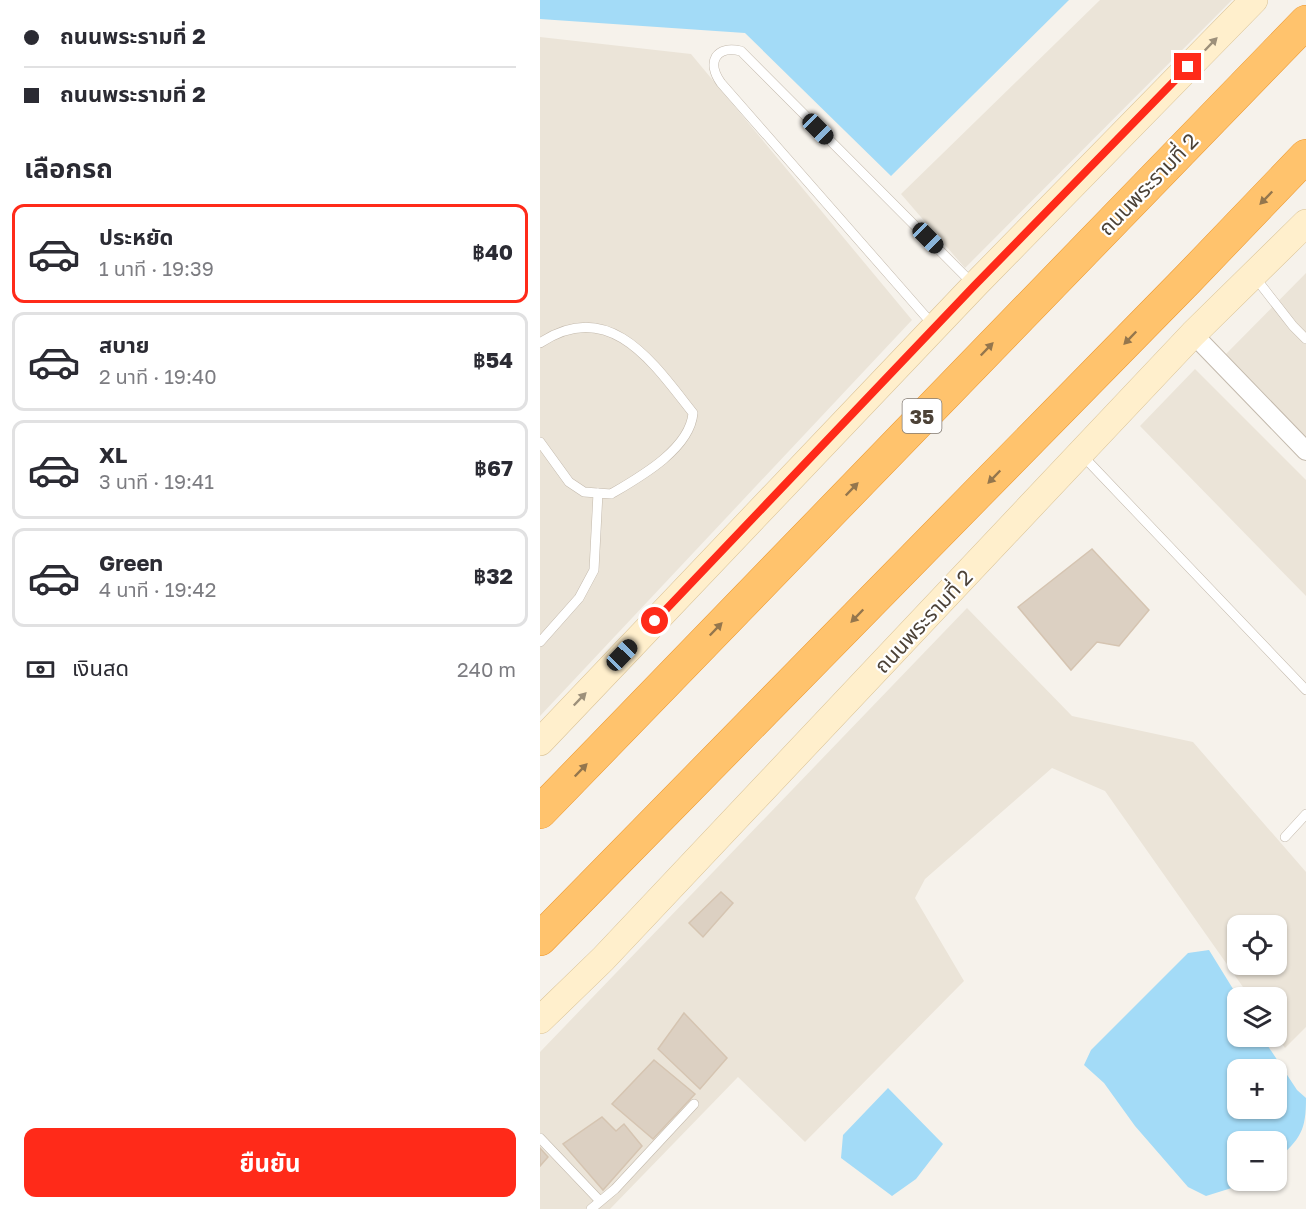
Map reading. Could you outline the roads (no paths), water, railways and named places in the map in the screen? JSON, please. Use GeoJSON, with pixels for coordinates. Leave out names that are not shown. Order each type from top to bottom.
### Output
{"type":"FeatureCollection","features":[{"type":"Feature","properties":{"kind":"highway","name":"ถนนพระรามที่ 2"},"geometry":{"type":"LineString","coordinates":[[540,812],[1306,22]]}},
{"type":"Feature","properties":{"kind":"highway"},"geometry":{"type":"LineString","coordinates":[[540,939],[1306,156]]}},
{"type":"Feature","properties":{"kind":"main road","name":"35"},"geometry":{"type":"LineString","coordinates":[[540,742],[975,285],[1254,0]]}},
{"type":"Feature","properties":{"kind":"main road","name":"ถนนพระรามที่ 2"},"geometry":{"type":"LineString","coordinates":[[540,1020],[603,959],[1193,334],[1306,223]]}},
{"type":"Feature","properties":{"kind":"street"},"geometry":{"type":"LineString","coordinates":[[1193,334],[1306,451]]}},
{"type":"Feature","properties":{"kind":"lane"},"geometry":{"type":"LineString","coordinates":[[935,328],[721,83],[712,69],[713,60],[721,52],[732,49],[741,51],[975,285]]}},
{"type":"Feature","properties":{"kind":"lane"},"geometry":{"type":"LineString","coordinates":[[1254,276],[1293,327],[1306,339]]}},
{"type":"Feature","properties":{"kind":"lane"},"geometry":{"type":"LineString","coordinates":[[540,343],[562,331],[582,327],[612,331],[644,352],[693,413],[692,426],[669,453],[611,494],[584,492],[569,482],[540,442]]}},
{"type":"Feature","properties":{"kind":"lane"},"geometry":{"type":"LineString","coordinates":[[1081,454],[1306,690]]}},
{"type":"Feature","properties":{"kind":"lane"},"geometry":{"type":"LineString","coordinates":[[540,642],[579,598],[594,570],[598,493]]}},
{"type":"Feature","properties":{"kind":"lane"},"geometry":{"type":"LineString","coordinates":[[1285,837],[1306,814]]}},
{"type":"Feature","properties":{"kind":"lane"},"geometry":{"type":"LineString","coordinates":[[591,1209],[615,1189],[694,1104]]}},
{"type":"Feature","properties":{"kind":"lane"},"geometry":{"type":"LineString","coordinates":[[540,1138],[553,1148],[599,1200]]}},
{"type":"Feature","properties":{"kind":"water"},"geometry":{"type":"Polygon","coordinates":[[[540,0],[1069,0],[891,176],[745,33],[540,19],[540,0]]]}},
{"type":"Feature","properties":{"kind":"water"},"geometry":{"type":"Polygon","coordinates":[[[1209,950],[1232,987],[1227,987],[1227,1047],[1269,1047],[1277,1059],[1227,1059],[1227,1119],[1287,1119],[1287,1075],[1297,1090],[1306,1098],[1305,1118],[1301,1133],[1287,1150],[1287,1131],[1227,1131],[1227,1189],[1206,1196],[1188,1187],[1135,1126],[1104,1083],[1084,1065],[1091,1050],[1188,953],[1209,950]]]}},
{"type":"Feature","properties":{"kind":"water"},"geometry":{"type":"Polygon","coordinates":[[[888,1088],[943,1144],[916,1179],[892,1196],[841,1158],[843,1135],[888,1088]]]}}]}
